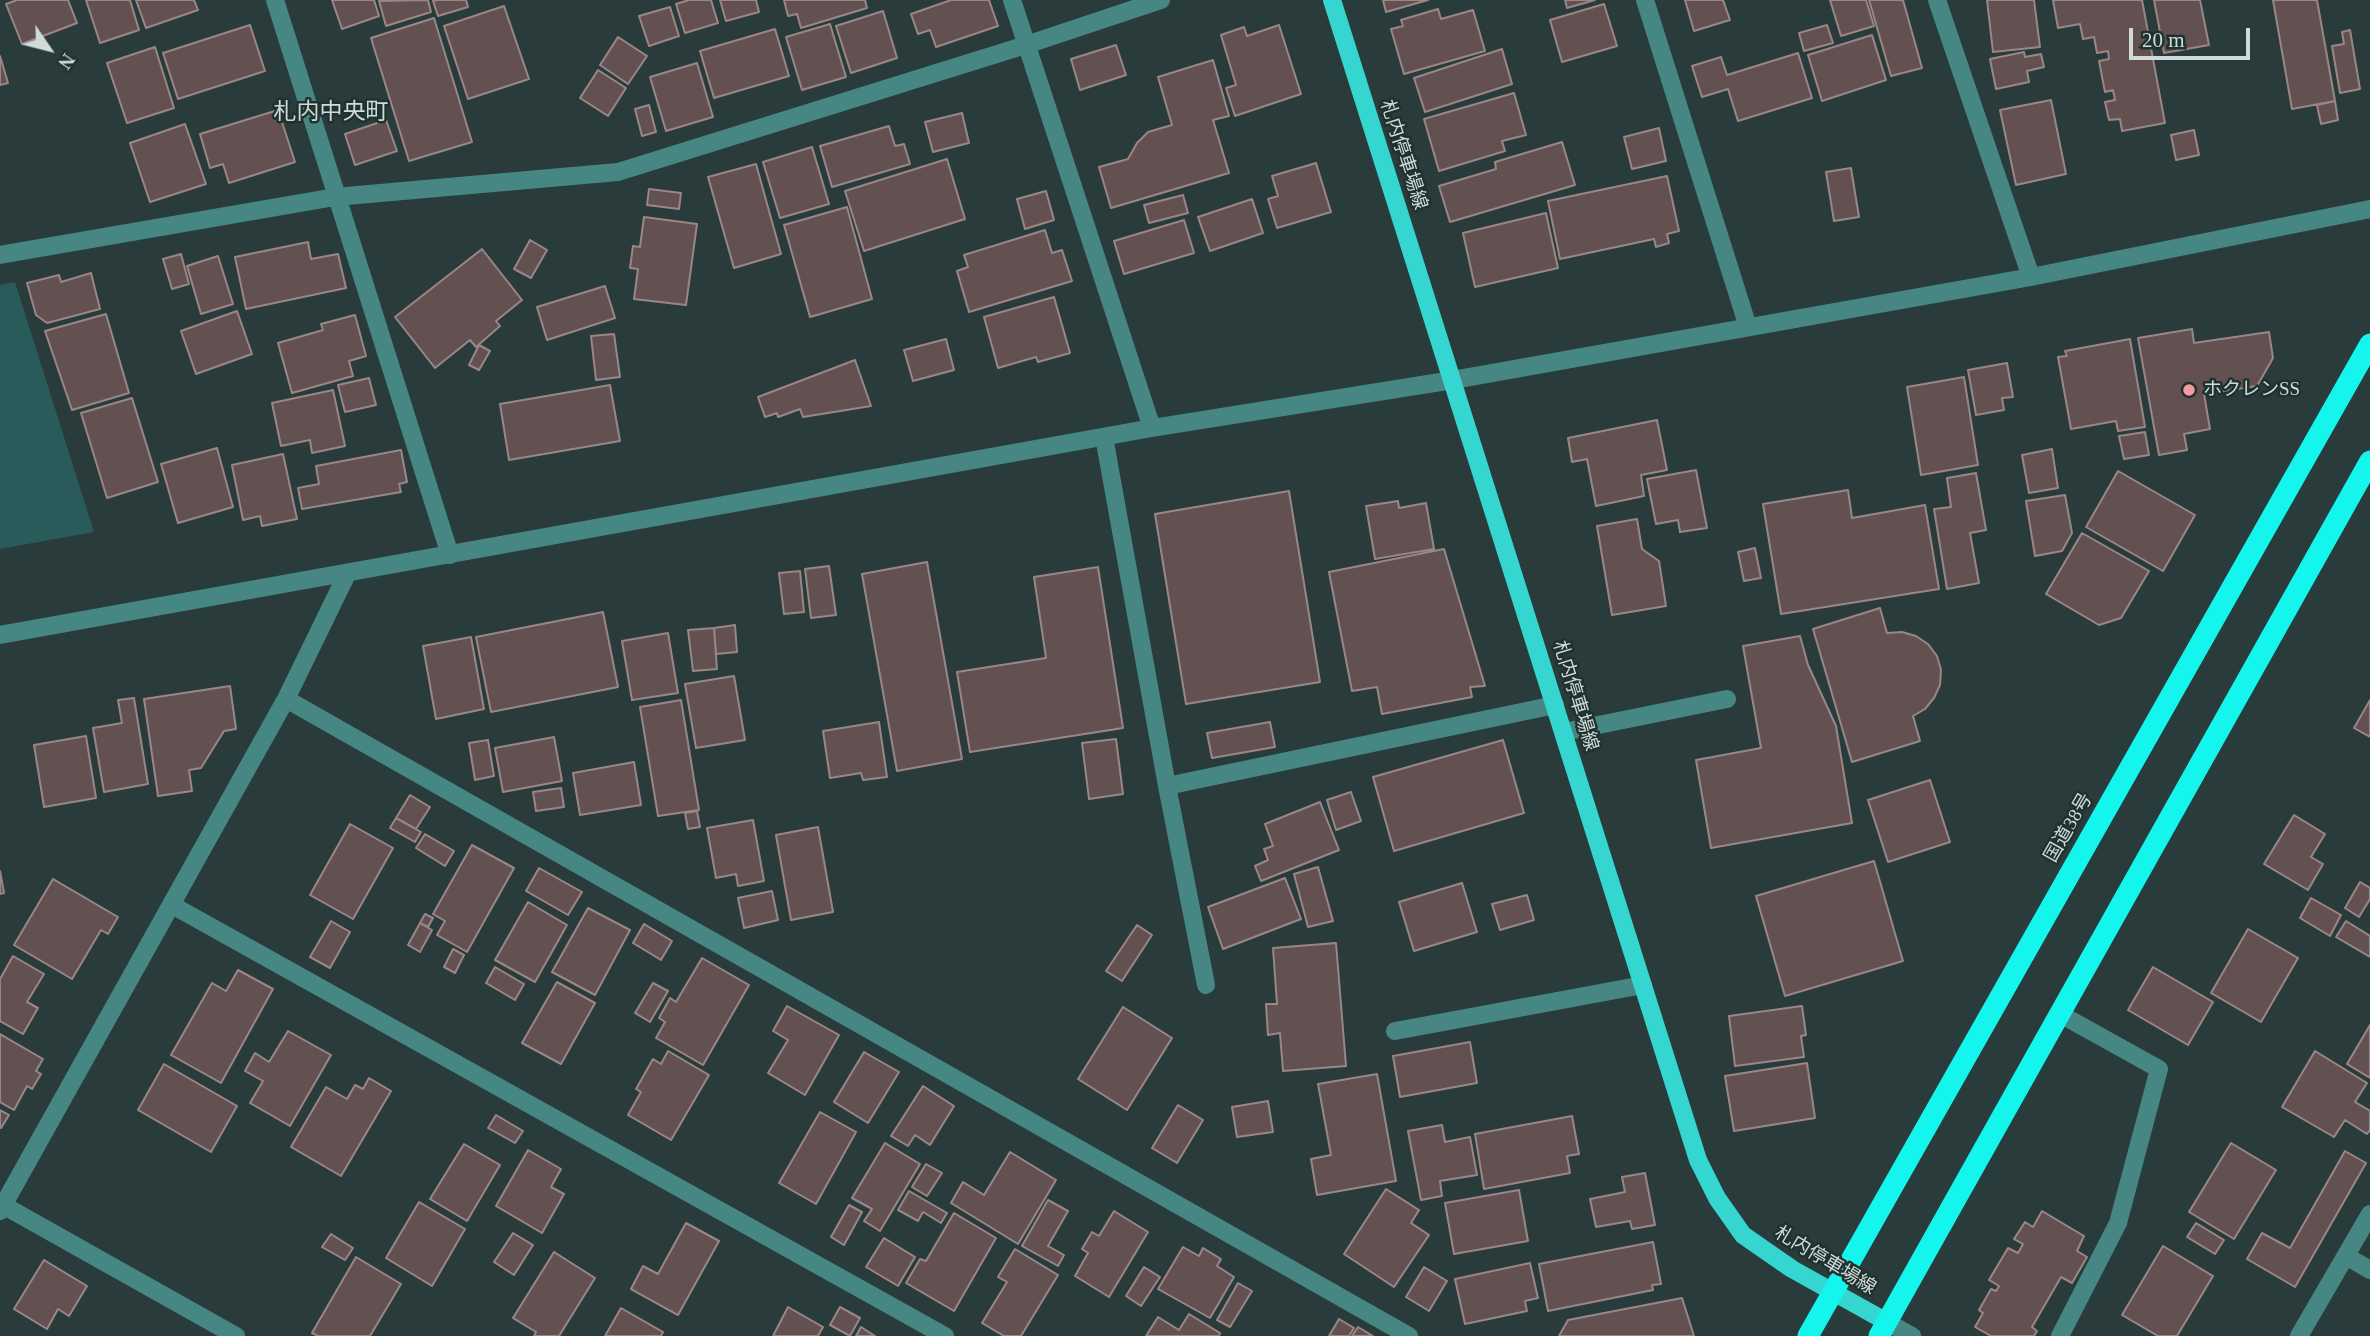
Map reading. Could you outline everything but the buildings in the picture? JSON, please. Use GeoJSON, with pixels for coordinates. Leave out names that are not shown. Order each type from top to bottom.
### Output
{"type":"FeatureCollection","features":[{"type":"Feature","properties":{"kind":"highway","name":"国道38号"},"geometry":{"type":"LineString","coordinates":[[1808,1336],[2370,344]]}},
{"type":"Feature","properties":{"kind":"highway"},"geometry":{"type":"LineString","coordinates":[[1883,1329],[2060,1014],[2363,488],[2370,461]]}},
{"type":"Feature","properties":{"kind":"main road","name":"札内停車場線"},"geometry":{"type":"LineString","coordinates":[[1332,0],[1698,1160],[1717,1198],[1743,1235],[1792,1269],[1833,1291],[1883,1329]]}},
{"type":"Feature","properties":{"kind":"street"},"geometry":{"type":"LineString","coordinates":[[275,0],[335,198],[450,555]]}},
{"type":"Feature","properties":{"kind":"street"},"geometry":{"type":"LineString","coordinates":[[1012,0],[1153,428]]}},
{"type":"Feature","properties":{"kind":"street"},"geometry":{"type":"LineString","coordinates":[[0,255],[335,198],[618,172],[1026,45],[1161,0]]}},
{"type":"Feature","properties":{"kind":"street"},"geometry":{"type":"LineString","coordinates":[[1645,0],[1748,327]]}},
{"type":"Feature","properties":{"kind":"street"},"geometry":{"type":"LineString","coordinates":[[1937,0],[2031,277]]}},
{"type":"Feature","properties":{"kind":"street"},"geometry":{"type":"LineString","coordinates":[[0,635],[1153,428],[1453,380],[2031,277],[2370,209]]}},
{"type":"Feature","properties":{"kind":"street"},"geometry":{"type":"LineString","coordinates":[[1104,437],[1206,985]]}},
{"type":"Feature","properties":{"kind":"street"},"geometry":{"type":"LineString","coordinates":[[236,1336],[2,1208],[286,699],[347,574]]}},
{"type":"Feature","properties":{"kind":"street"},"geometry":{"type":"LineString","coordinates":[[286,699],[1409,1336]]}},
{"type":"Feature","properties":{"kind":"street"},"geometry":{"type":"LineString","coordinates":[[1564,732],[1727,699]]}},
{"type":"Feature","properties":{"kind":"street"},"geometry":{"type":"LineString","coordinates":[[1167,786],[1555,705]]}},
{"type":"Feature","properties":{"kind":"street"},"geometry":{"type":"LineString","coordinates":[[172,905],[945,1336]]}},
{"type":"Feature","properties":{"kind":"street"},"geometry":{"type":"LineString","coordinates":[[1395,1031],[1643,985]]}},
{"type":"Feature","properties":{"kind":"street"},"geometry":{"type":"LineString","coordinates":[[2060,1014],[2159,1069],[2118,1223],[2060,1336]]}},
{"type":"Feature","properties":{"kind":"street"},"geometry":{"type":"LineString","coordinates":[[2299,1336],[2370,1214]]}},
{"type":"Feature","properties":{"kind":"street"},"geometry":{"type":"LineString","coordinates":[[2346,1256],[2370,1270]]}},
{"type":"Feature","properties":{"kind":"street"},"geometry":{"type":"LineString","coordinates":[[1883,1329],[1912,1336]]}},
{"type":"Feature","properties":{"kind":"shaded area"},"geometry":{"type":"Polygon","coordinates":[[[15,282],[94,532],[0,549],[0,285],[15,282]]]}},
{"type":"Feature","properties":{"kind":"place","name":"ホクレンSS"},"geometry":{"type":"Point","coordinates":[2189,390]}},
{"type":"Feature","properties":{"kind":"district","name":"札内中央町"},"geometry":{"type":"Point","coordinates":[331,113]}}]}
